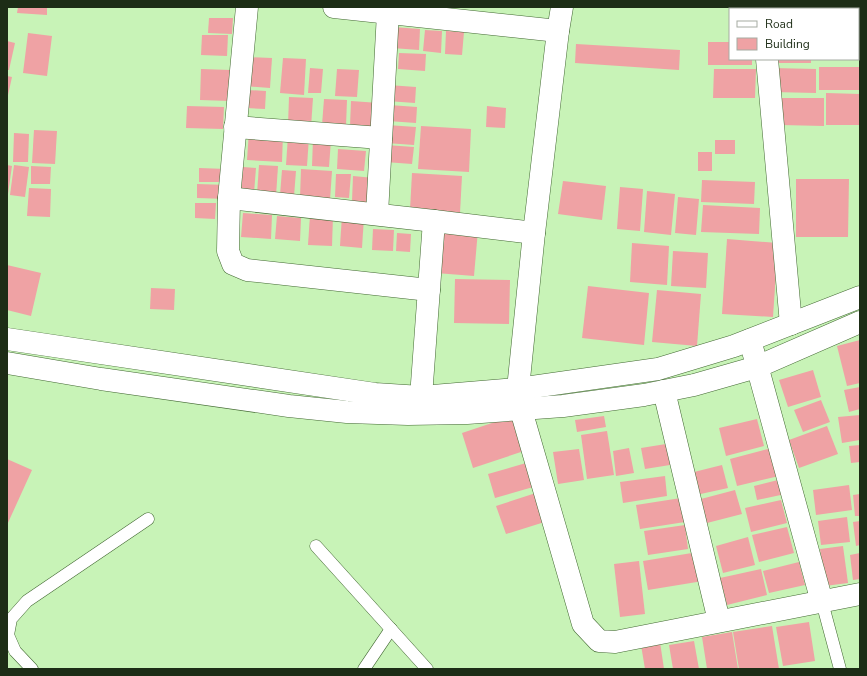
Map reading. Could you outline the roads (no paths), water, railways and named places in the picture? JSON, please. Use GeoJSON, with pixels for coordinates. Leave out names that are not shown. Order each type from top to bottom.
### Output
{"type":"FeatureCollection","features":[{"type":"Feature","properties":{"kind":"street"},"geometry":{"type":"LineString","coordinates":[[247,7],[229,198],[228,251],[234,264],[247,270],[429,290]]}},
{"type":"Feature","properties":{"kind":"street"},"geometry":{"type":"LineString","coordinates":[[334,7],[447,13],[558,31]]}},
{"type":"Feature","properties":{"kind":"street"},"geometry":{"type":"LineString","coordinates":[[562,7],[534,233],[518,388],[521,410],[583,624],[599,640],[614,642],[860,594]]}},
{"type":"Feature","properties":{"kind":"street"},"geometry":{"type":"LineString","coordinates":[[376,10],[381,138],[377,214]]}},
{"type":"Feature","properties":{"kind":"street"},"geometry":{"type":"LineString","coordinates":[[767,60],[790,324]]}},
{"type":"Feature","properties":{"kind":"street"},"geometry":{"type":"LineString","coordinates":[[236,127],[381,138]]}},
{"type":"Feature","properties":{"kind":"street"},"geometry":{"type":"LineString","coordinates":[[229,198],[434,220],[534,233]]}},
{"type":"Feature","properties":{"kind":"street"},"geometry":{"type":"LineString","coordinates":[[421,397],[434,220]]}},
{"type":"Feature","properties":{"kind":"street"},"geometry":{"type":"LineString","coordinates":[[7,339],[375,394],[421,397],[518,388],[658,369],[734,346],[860,297]]}},
{"type":"Feature","properties":{"kind":"street"},"geometry":{"type":"LineString","coordinates":[[7,363],[101,379],[289,406],[347,412],[408,414],[467,413],[562,406],[664,391],[694,385],[757,367],[860,322]]}},
{"type":"Feature","properties":{"kind":"street"},"geometry":{"type":"LineString","coordinates":[[750,340],[822,602]]}},
{"type":"Feature","properties":{"kind":"street"},"geometry":{"type":"LineString","coordinates":[[664,391],[720,621]]}},
{"type":"Feature","properties":{"kind":"lane"},"geometry":{"type":"LineString","coordinates":[[32,669],[15,651],[8,636],[11,619],[26,601],[148,518]]}},
{"type":"Feature","properties":{"kind":"lane"},"geometry":{"type":"LineString","coordinates":[[316,546],[427,669]]}},
{"type":"Feature","properties":{"kind":"lane"},"geometry":{"type":"LineString","coordinates":[[822,602],[840,669]]}},
{"type":"Feature","properties":{"kind":"lane"},"geometry":{"type":"LineString","coordinates":[[364,669],[391,629]]}}]}
